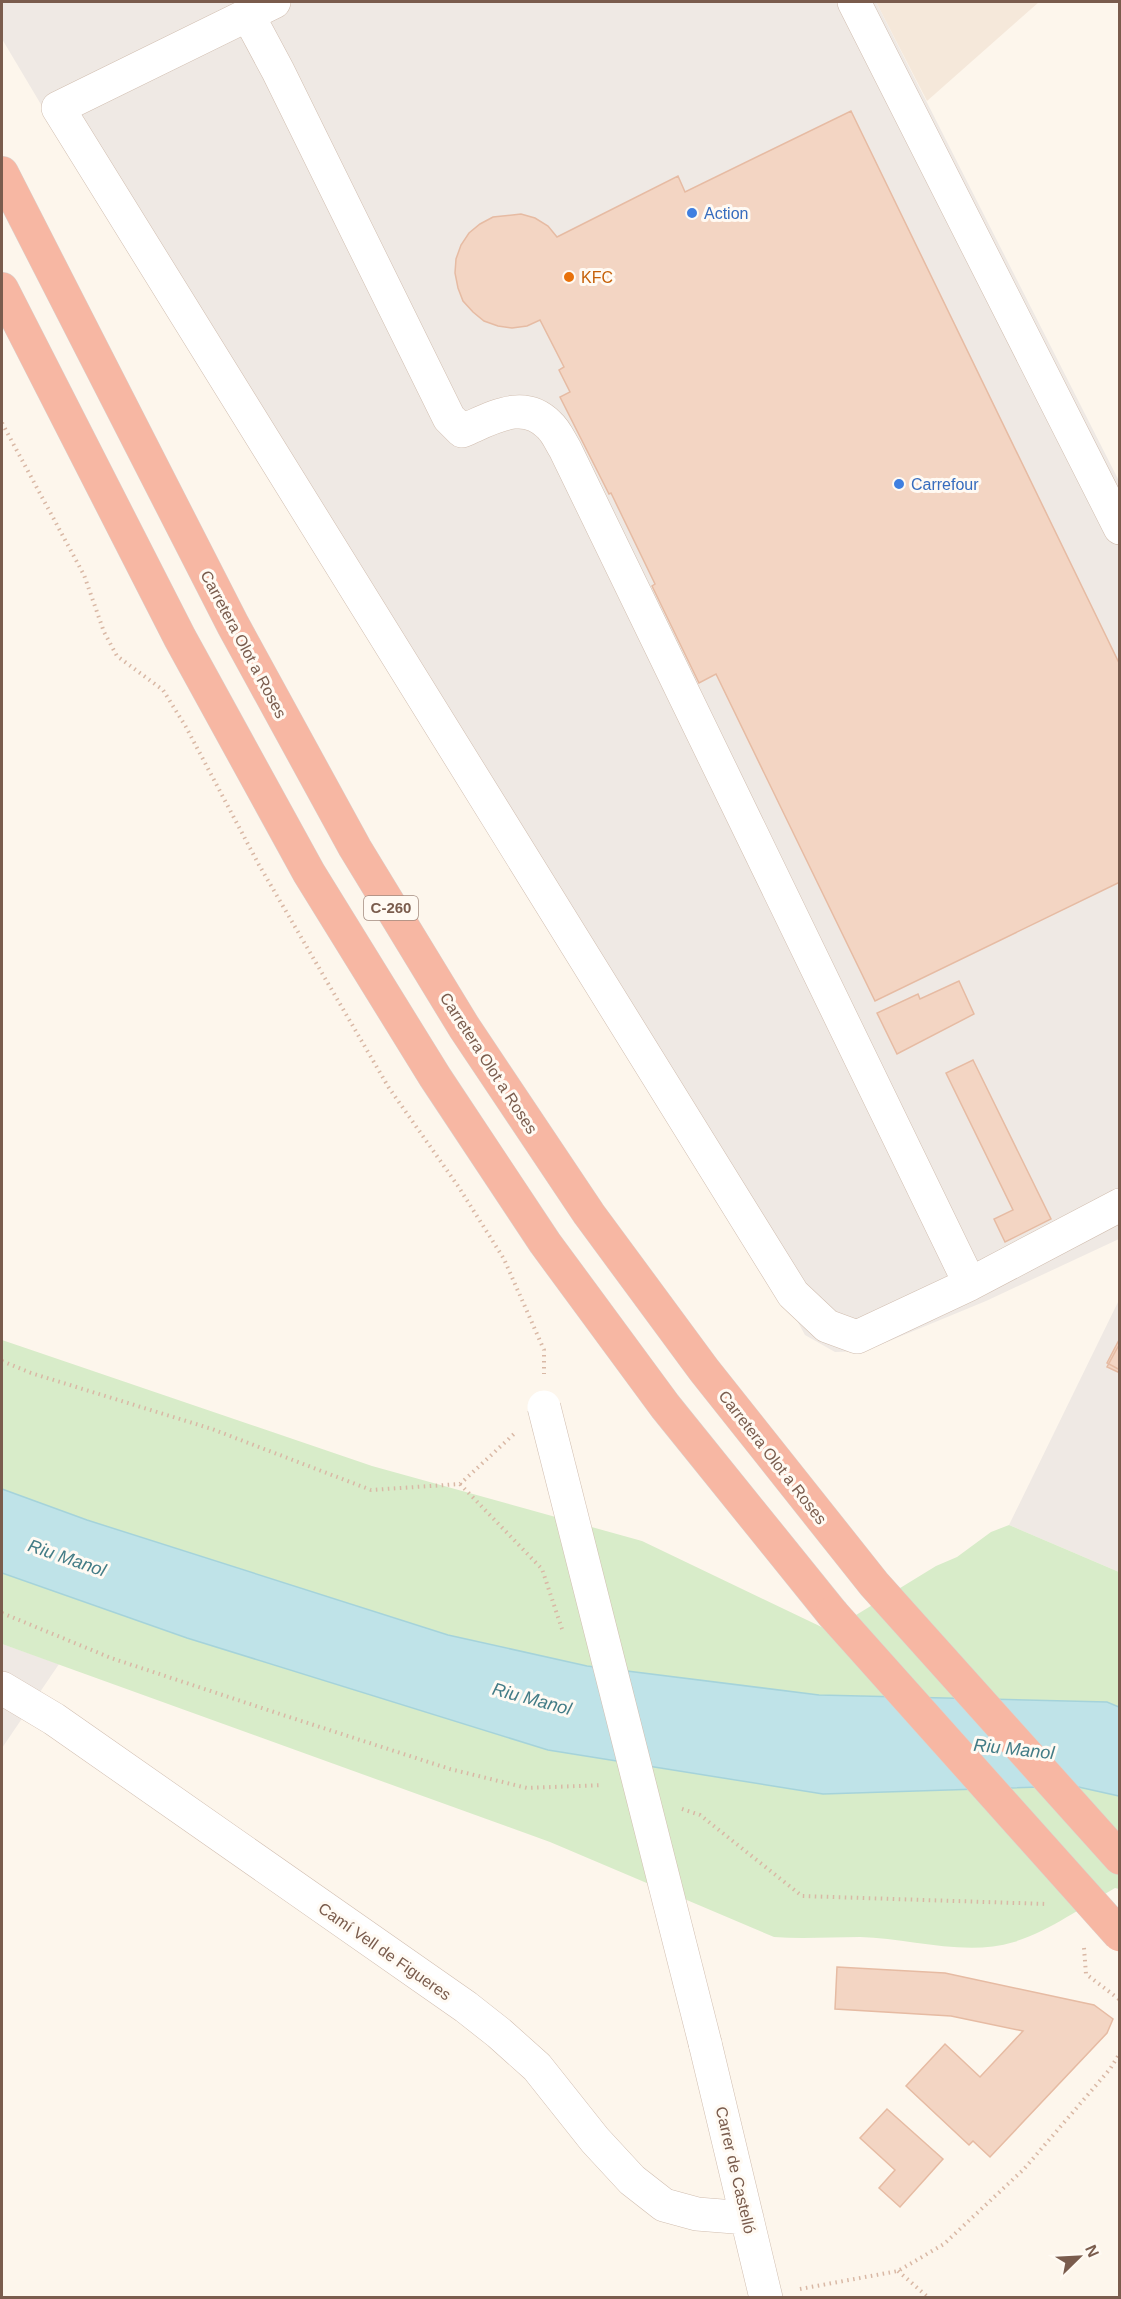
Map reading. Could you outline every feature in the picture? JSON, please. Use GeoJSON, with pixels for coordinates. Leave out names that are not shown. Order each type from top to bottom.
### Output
{"type":"FeatureCollection","features":[{"type":"Feature","properties":{"kind":"highway","name":"Carretera Olot a Roses"},"geometry":{"type":"LineString","coordinates":[[2,172],[233,625],[355,848],[458,1017],[589,1214],[704,1370],[874,1584],[1119,1858]]}},
{"type":"Feature","properties":{"kind":"highway","name":"C-260"},"geometry":{"type":"LineString","coordinates":[[2,289],[180,638],[309,873],[429,1066],[545,1243],[665,1406],[832,1613],[1119,1935]]}},
{"type":"Feature","properties":{"kind":"street"},"geometry":{"type":"LineString","coordinates":[[854,2],[1119,528]]}},
{"type":"Feature","properties":{"kind":"street"},"geometry":{"type":"LineString","coordinates":[[970,1284],[565,449],[551,426],[533,412],[510,412],[462,431],[449,418],[278,70],[261,8],[58,108],[793,1293],[827,1326],[857,1337],[970,1284],[1119,1205]]}},
{"type":"Feature","properties":{"kind":"street","name":"Carrer de Castelló"},"geometry":{"type":"LineString","coordinates":[[544,1407],[705,2043],[766,2296]]}},
{"type":"Feature","properties":{"kind":"street","name":"Camí Vell de Figueres"},"geometry":{"type":"LineString","coordinates":[[2,1688],[54,1719],[466,2007],[537,2067],[617,2164],[632,2180],[664,2205],[697,2214],[747,2218]]}},
{"type":"Feature","properties":{"kind":"path"},"geometry":{"type":"LineString","coordinates":[[2,423],[84,574],[104,632],[117,656],[163,690],[186,727],[265,875],[389,1088],[458,1186],[504,1259],[544,1350],[544,1407],[460,1484],[371,1490],[212,1429],[31,1373],[2,1361]]}},
{"type":"Feature","properties":{"kind":"path"},"geometry":{"type":"LineString","coordinates":[[460,1484],[542,1569],[563,1632]]}},
{"type":"Feature","properties":{"kind":"path"},"geometry":{"type":"LineString","coordinates":[[2,1613],[111,1658],[450,1768],[527,1788],[609,1784]]}},
{"type":"Feature","properties":{"kind":"path"},"geometry":{"type":"LineString","coordinates":[[680,1808],[700,1815],[802,1896],[1058,1904]]}},
{"type":"Feature","properties":{"kind":"path"},"geometry":{"type":"LineString","coordinates":[[766,2296],[898,2271],[944,2244],[1024,2169],[1110,2069],[1119,2053]]}},
{"type":"Feature","properties":{"kind":"path"},"geometry":{"type":"LineString","coordinates":[[898,2271],[929,2298]]}},
{"type":"Feature","properties":{"kind":"shaded area"},"geometry":{"type":"Polygon","coordinates":[[[2,2],[876,2],[1119,481],[1119,1239],[986,1301],[865,1351],[835,1352],[805,1335],[783,1295],[114,227],[2,39],[2,2]]]}},
{"type":"Feature","properties":{"kind":"shaded area"},"geometry":{"type":"Polygon","coordinates":[[[876,2],[1039,2],[927,101],[876,2]]]}},
{"type":"Feature","properties":{"kind":"shaded area"},"geometry":{"type":"Polygon","coordinates":[[[1119,1300],[1119,1572],[1009,1525],[1119,1300]]]}},
{"type":"Feature","properties":{"kind":"shaded area"},"geometry":{"type":"Polygon","coordinates":[[[2,1644],[59,1664],[2,1748],[2,1644]]]}},
{"type":"Feature","properties":{"kind":"green space"},"geometry":{"type":"Polygon","coordinates":[[[2,1340],[372,1466],[642,1541],[830,1631],[936,1566],[957,1557],[991,1532],[1009,1525],[1119,1572],[1119,1707],[1107,1702],[819,1695],[587,1666],[448,1635],[87,1520],[2,1489],[2,1340]]]}},
{"type":"Feature","properties":{"kind":"green space"},"geometry":{"type":"Polygon","coordinates":[[[2,1573],[187,1638],[548,1750],[823,1794],[1074,1786],[1119,1796],[1119,1889],[1115,1888],[1066,1918],[1027,1937],[995,1946],[976,1948],[937,1946],[860,1937],[774,1937],[550,1842],[2,1644],[2,1573]]]}},
{"type":"Feature","properties":{"kind":"water","name":"Riu Manol"},"geometry":{"type":"Polygon","coordinates":[[[2,1489],[87,1520],[448,1635],[587,1666],[819,1695],[1107,1702],[1119,1707],[1119,1796],[1074,1786],[823,1794],[548,1750],[187,1638],[2,1573],[2,1489]]]}},
{"type":"Feature","properties":{"kind":"building"},"geometry":{"type":"Polygon","coordinates":[[[851,111],[1120,665],[1120,882],[875,1001],[716,674],[699,683],[652,586],[655,584],[611,493],[609,494],[560,397],[570,392],[559,370],[564,367],[540,320],[527,326],[512,328],[484,321],[463,301],[455,273],[456,259],[469,233],[493,217],[521,214],[535,218],[548,226],[557,237],[678,176],[685,192],[851,111]]]}},
{"type":"Feature","properties":{"kind":"building"},"geometry":{"type":"Polygon","coordinates":[[[959,981],[974,1014],[897,1054],[877,1013],[918,994],[920,999],[959,981]]]}},
{"type":"Feature","properties":{"kind":"building"},"geometry":{"type":"Polygon","coordinates":[[[973,1060],[1051,1219],[1005,1242],[994,1219],[1013,1210],[946,1073],[973,1060]]]}},
{"type":"Feature","properties":{"kind":"building"},"geometry":{"type":"Polygon","coordinates":[[[1120,1338],[1120,1370],[1107,1363],[1120,1338]]]}},
{"type":"Feature","properties":{"kind":"building"},"geometry":{"type":"Polygon","coordinates":[[[1120,1343],[1120,1373],[1107,1367],[1120,1343]]]}},
{"type":"Feature","properties":{"kind":"building"},"geometry":{"type":"Polygon","coordinates":[[[837,1967],[945,1973],[1094,2005],[1113,2019],[1107,2033],[990,2157],[973,2141],[969,2145],[906,2086],[945,2044],[980,2077],[1023,2031],[951,2016],[835,2009],[837,1967]]]}},
{"type":"Feature","properties":{"kind":"building"},"geometry":{"type":"Polygon","coordinates":[[[887,2109],[943,2159],[900,2207],[879,2188],[895,2170],[860,2138],[887,2109]]]}},
{"type":"Feature","properties":{"kind":"place","name":"Action"},"geometry":{"type":"Point","coordinates":[692,213]}},
{"type":"Feature","properties":{"kind":"place","name":"KFC"},"geometry":{"type":"Point","coordinates":[569,277]}},
{"type":"Feature","properties":{"kind":"place","name":"Carrefour"},"geometry":{"type":"Point","coordinates":[899,484]}}]}
